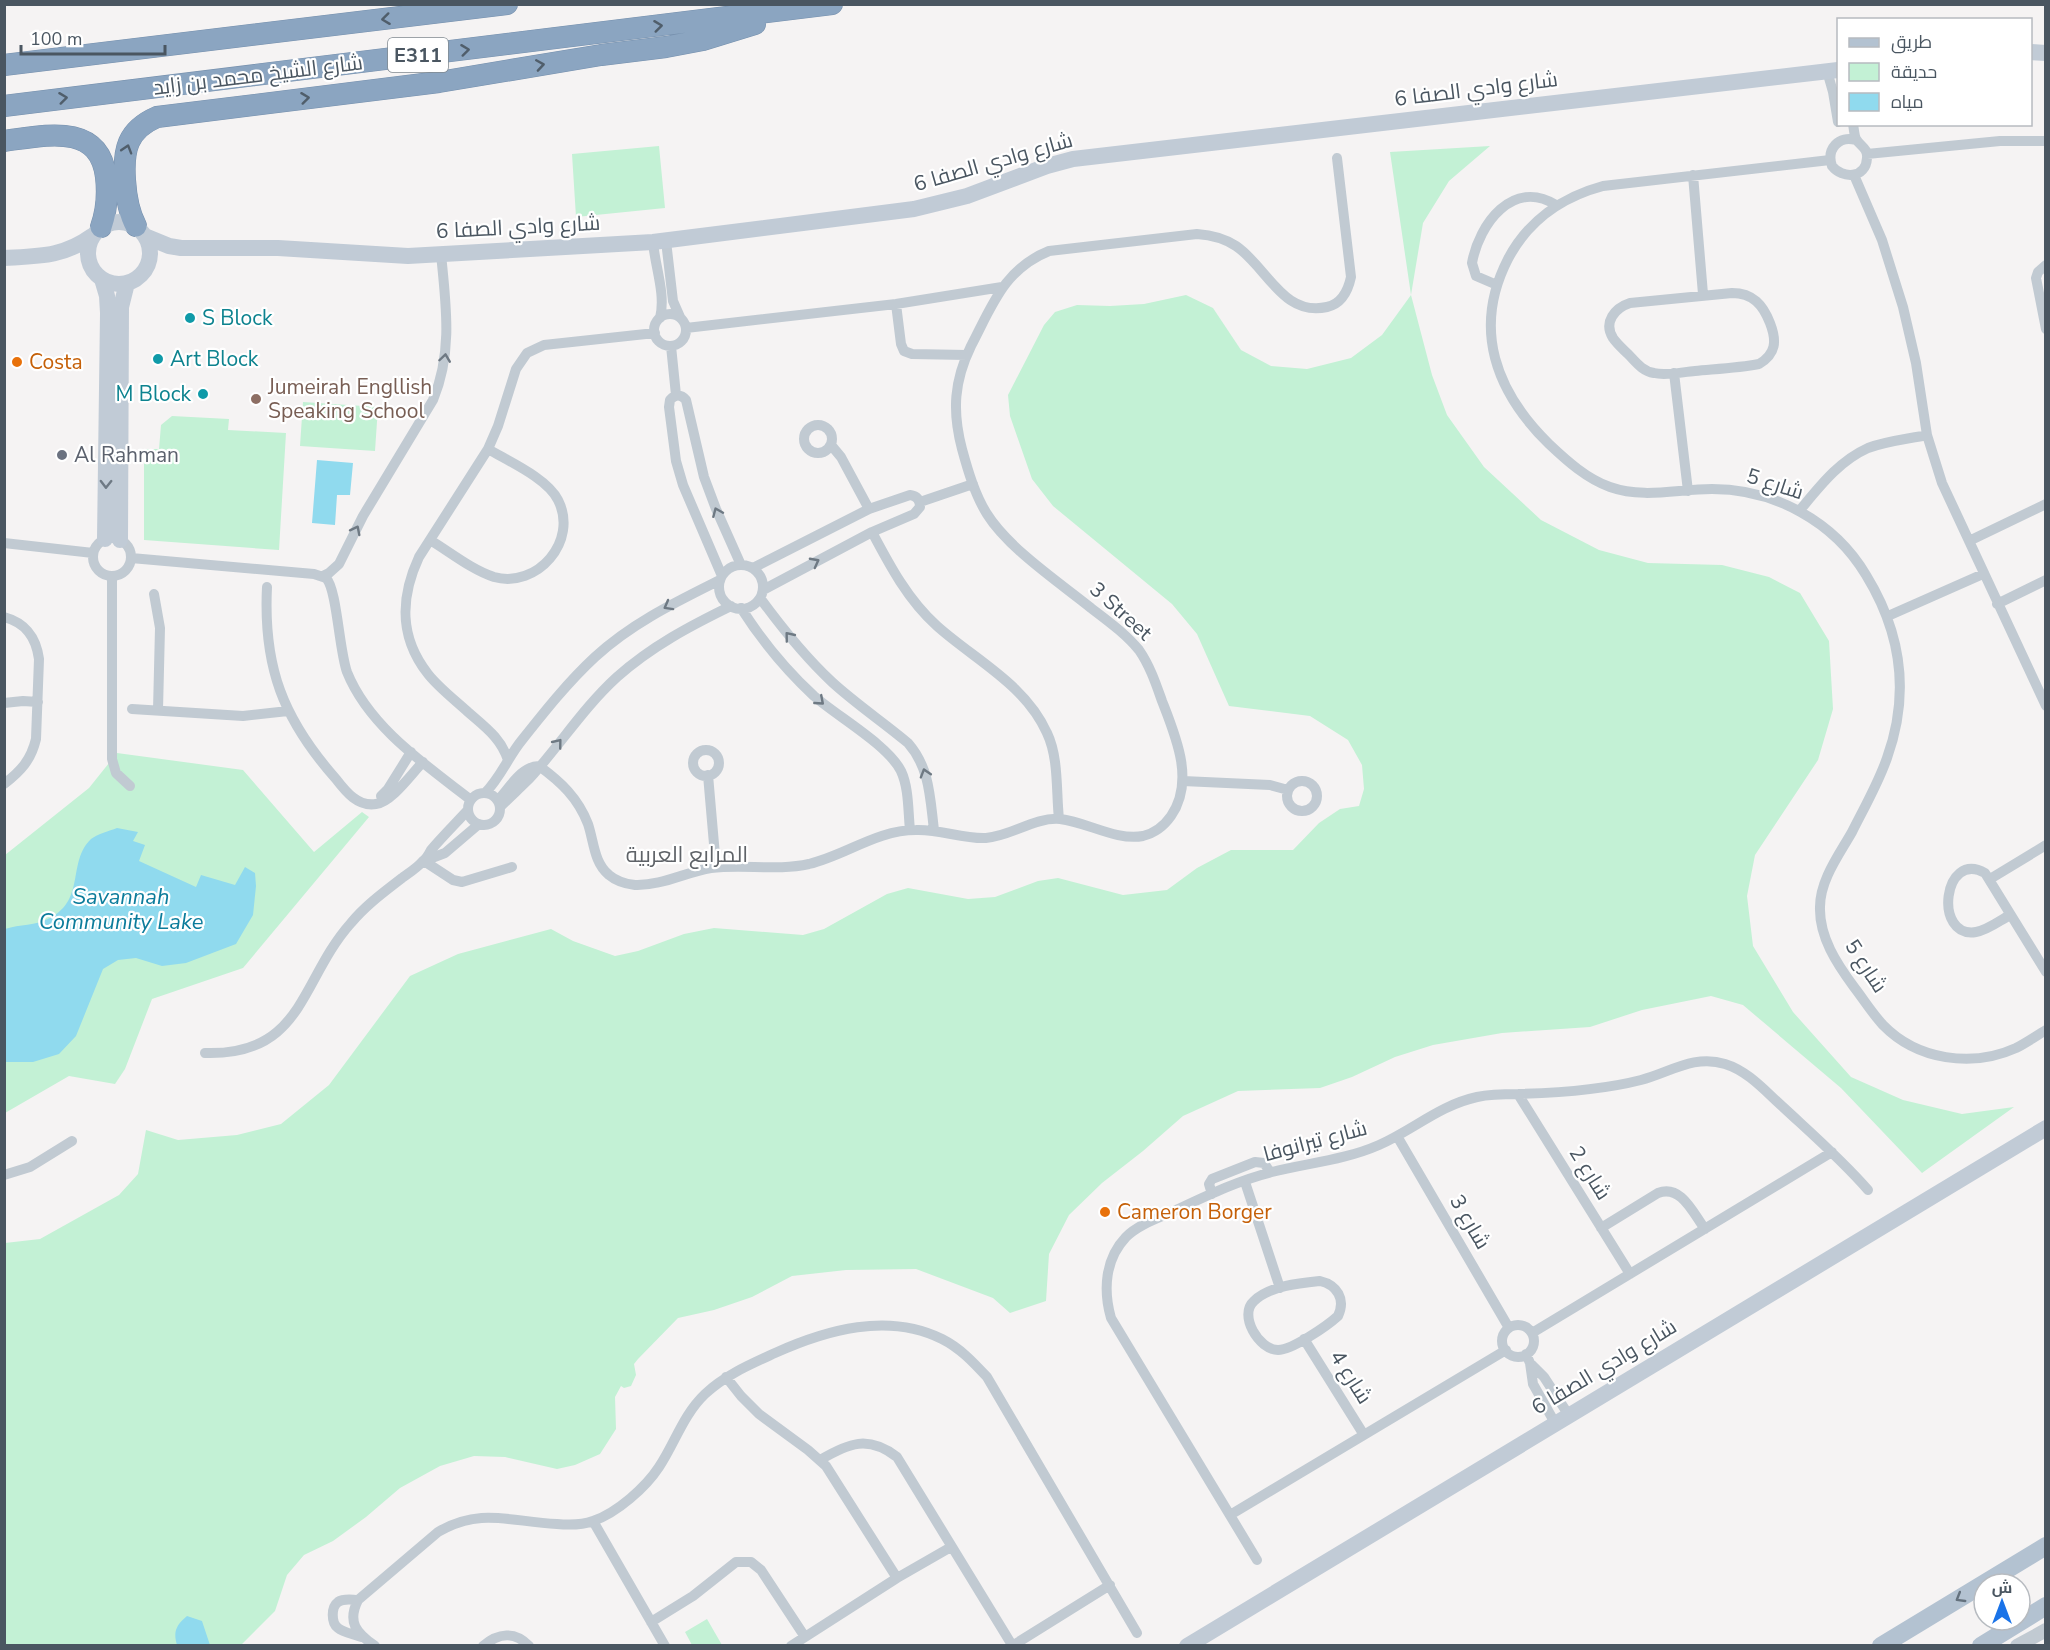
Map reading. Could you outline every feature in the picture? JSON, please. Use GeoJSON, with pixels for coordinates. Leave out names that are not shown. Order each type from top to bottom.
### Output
{"type":"FeatureCollection","features":[{"type":"Feature","properties":{"kind":"highway","name":"شارع الشيخ محمد بن زايد"},"geometry":{"type":"LineString","coordinates":[[4,65],[507,4]]}},
{"type":"Feature","properties":{"kind":"highway","name":"شارع الشيخ محمد بن زايد"},"geometry":{"type":"LineString","coordinates":[[4,106],[832,4]]}},
{"type":"Feature","properties":{"kind":"highway"},"geometry":{"type":"LineString","coordinates":[[97,231],[129,141],[144,124],[164,115],[439,82],[601,55],[678,45],[811,7]]}},
{"type":"Feature","properties":{"kind":"highway"},"geometry":{"type":"LineString","coordinates":[[4,141],[53,135],[77,138],[92,146],[100,155],[104,167],[115,179],[141,231]]}},
{"type":"Feature","properties":{"kind":"main road","name":"شارع وادي الصفا 6"},"geometry":{"type":"LineString","coordinates":[[141,231],[169,246],[194,249],[288,249],[384,255],[659,242],[914,209],[967,196],[1072,159],[1833,71]]}},
{"type":"Feature","properties":{"kind":"main road"},"geometry":{"type":"LineString","coordinates":[[4,258],[58,258],[97,274],[114,284],[128,283],[138,278],[148,265],[151,248],[141,231],[118,221],[97,231],[71,249],[34,257]]}},
{"type":"Feature","properties":{"kind":"main road"},"geometry":{"type":"LineString","coordinates":[[97,231],[88,253],[107,296],[112,539]]}},
{"type":"Feature","properties":{"kind":"main road","name":"شارع وادي الصفا 6"},"geometry":{"type":"LineString","coordinates":[[148,265],[170,255],[194,249]]}},
{"type":"Feature","properties":{"kind":"main road"},"geometry":{"type":"LineString","coordinates":[[112,539],[121,307],[128,283]]}},
{"type":"Feature","properties":{"kind":"main road","name":"شارع وادي الصفا 6"},"geometry":{"type":"LineString","coordinates":[[1187,1646],[2046,1128]]}},
{"type":"Feature","properties":{"kind":"main road"},"geometry":{"type":"LineString","coordinates":[[1881,1646],[2046,1546]]}},
{"type":"Feature","properties":{"kind":"main road"},"geometry":{"type":"LineString","coordinates":[[1981,1646],[2046,1606]]}},
{"type":"Feature","properties":{"kind":"street"},"geometry":{"type":"LineString","coordinates":[[1833,71],[1836,92]]}},
{"type":"Feature","properties":{"kind":"street"},"geometry":{"type":"LineString","coordinates":[[1839,126],[1839,141]]}},
{"type":"Feature","properties":{"kind":"street"},"geometry":{"type":"LineString","coordinates":[[1853,126],[1856,140]]}},
{"type":"Feature","properties":{"kind":"street"},"geometry":{"type":"LineString","coordinates":[[1848,138],[1856,140],[1864,146],[1867,154],[1866,165],[1854,175],[1848,176],[1836,171],[1830,160],[1833,146],[1848,138]]}},
{"type":"Feature","properties":{"kind":"street"},"geometry":{"type":"LineString","coordinates":[[1867,154],[2000,141],[2046,141]]}},
{"type":"Feature","properties":{"kind":"street","name":"3 Street"},"geometry":{"type":"LineString","coordinates":[[539,766],[574,796],[587,824],[598,861],[609,875],[617,880],[637,885],[716,867],[784,868],[806,865],[848,851],[895,831],[934,830],[960,836],[985,838],[998,836],[1041,821],[1059,819],[1131,836],[1152,833],[1161,828],[1173,812],[1181,794],[1183,781],[1181,762],[1172,728],[1151,672],[1137,648],[1122,633],[1007,539],[987,514],[973,484],[961,447],[955,412],[957,383],[967,355],[1002,287],[1022,266],[1049,251],[1197,234],[1211,236],[1238,247],[1295,305],[1308,309],[1331,306],[1342,298],[1349,288],[1351,277],[1337,158]]}},
{"type":"Feature","properties":{"kind":"street","name":"شارع 5"},"geometry":{"type":"LineString","coordinates":[[1830,160],[1603,186],[1578,194],[1556,205],[1543,215],[1520,240],[1503,269],[1497,285],[1492,338],[1499,372],[1505,388],[1516,405],[1541,436],[1570,463],[1598,482],[1610,487],[1644,494],[1688,490],[1736,490],[1760,495],[1800,510],[1827,529],[1846,548],[1864,571],[1888,616],[1898,661],[1899,702],[1886,762],[1824,886],[1820,902],[1820,919],[1824,936],[1849,980],[1885,1027],[1904,1042],[1925,1052],[1960,1059],[1980,1058],[2018,1047],[2046,1030]]}},
{"type":"Feature","properties":{"kind":"street"},"geometry":{"type":"LineString","coordinates":[[1693,175],[1703,294]]}},
{"type":"Feature","properties":{"kind":"street"},"geometry":{"type":"LineString","coordinates":[[1854,175],[1882,240],[1904,307],[1916,363],[1927,435],[1942,483],[2046,706]]}},
{"type":"Feature","properties":{"kind":"street"},"geometry":{"type":"LineString","coordinates":[[1497,285],[1476,276],[1472,263],[1481,238],[1491,220],[1502,207],[1525,197],[1541,198],[1556,205]]}},
{"type":"Feature","properties":{"kind":"street"},"geometry":{"type":"LineString","coordinates":[[659,242],[655,266],[667,296],[686,328],[681,342],[671,346],[662,344],[654,333],[667,296],[669,264],[659,242]]}},
{"type":"Feature","properties":{"kind":"street"},"geometry":{"type":"LineString","coordinates":[[131,558],[322,576],[339,564],[363,516],[433,400],[440,383],[445,365],[447,329],[441,254]]}},
{"type":"Feature","properties":{"kind":"street"},"geometry":{"type":"LineString","coordinates":[[655,266],[669,264]]}},
{"type":"Feature","properties":{"kind":"street"},"geometry":{"type":"LineString","coordinates":[[2046,265],[2038,272],[2036,278],[2046,329]]}},
{"type":"Feature","properties":{"kind":"street"},"geometry":{"type":"LineString","coordinates":[[686,328],[896,304],[1002,287]]}},
{"type":"Feature","properties":{"kind":"street"},"geometry":{"type":"LineString","coordinates":[[1740,293],[1755,299],[1766,312],[1775,343],[1767,359],[1759,364],[1674,373],[1659,374],[1644,370],[1613,338],[1610,320],[1614,312],[1630,303],[1703,294],[1740,293]]}},
{"type":"Feature","properties":{"kind":"street"},"geometry":{"type":"LineString","coordinates":[[896,304],[904,351],[912,354],[967,355]]}},
{"type":"Feature","properties":{"kind":"street"},"geometry":{"type":"LineString","coordinates":[[660,318],[670,315],[680,317]]}},
{"type":"Feature","properties":{"kind":"street"},"geometry":{"type":"LineString","coordinates":[[508,760],[497,737],[429,675],[418,660],[410,643],[405,606],[407,590],[415,565],[488,449],[498,426],[516,369],[527,353],[544,345],[654,333]]}},
{"type":"Feature","properties":{"kind":"street"},"geometry":{"type":"LineString","coordinates":[[671,346],[676,395]]}},
{"type":"Feature","properties":{"kind":"street"},"geometry":{"type":"LineString","coordinates":[[1674,373],[1688,490]]}},
{"type":"Feature","properties":{"kind":"street"},"geometry":{"type":"LineString","coordinates":[[676,395],[686,400],[704,477],[741,565]]}},
{"type":"Feature","properties":{"kind":"street"},"geometry":{"type":"LineString","coordinates":[[676,395],[670,400],[669,406],[680,473],[721,578],[719,589],[721,596],[736,607],[799,682],[892,759],[904,780],[910,830]]}},
{"type":"Feature","properties":{"kind":"street"},"geometry":{"type":"LineString","coordinates":[[1800,510],[1832,473],[1856,455],[1883,444],[1927,435]]}},
{"type":"Feature","properties":{"kind":"street"},"geometry":{"type":"LineString","coordinates":[[831,445],[841,457],[869,509]]}},
{"type":"Feature","properties":{"kind":"street"},"geometry":{"type":"LineString","coordinates":[[430,540],[478,570],[495,577],[513,578],[530,574],[545,565],[556,551],[563,534],[563,517],[558,500],[546,485],[488,449]]}},
{"type":"Feature","properties":{"kind":"street"},"geometry":{"type":"LineString","coordinates":[[920,502],[973,484]]}},
{"type":"Feature","properties":{"kind":"street"},"geometry":{"type":"LineString","coordinates":[[499,804],[524,771],[530,767],[539,766],[585,709],[634,663],[671,637],[736,607],[755,604],[761,594],[872,532],[914,514],[918,511],[920,502],[918,498],[910,495],[869,509],[753,568]]}},
{"type":"Feature","properties":{"kind":"street"},"geometry":{"type":"LineString","coordinates":[[1969,541],[2046,504]]}},
{"type":"Feature","properties":{"kind":"street"},"geometry":{"type":"LineString","coordinates":[[872,532],[890,567],[919,608],[937,626],[1001,675],[1029,705],[1041,722],[1052,746],[1059,819]]}},
{"type":"Feature","properties":{"kind":"street"},"geometry":{"type":"LineString","coordinates":[[112,539],[128,547],[131,558],[123,573],[112,577],[99,572],[95,567],[93,553],[99,542],[112,539]]}},
{"type":"Feature","properties":{"kind":"street"},"geometry":{"type":"LineString","coordinates":[[4,543],[93,553]]}},
{"type":"Feature","properties":{"kind":"street"},"geometry":{"type":"LineString","coordinates":[[485,793],[521,741],[579,672],[615,640],[653,614],[721,578],[730,568],[741,565],[753,568],[761,578],[761,594],[787,634],[817,667],[914,750],[926,773],[934,830]]}},
{"type":"Feature","properties":{"kind":"street"},"geometry":{"type":"LineString","coordinates":[[1888,616],[1983,574]]}},
{"type":"Feature","properties":{"kind":"street"},"geometry":{"type":"LineString","coordinates":[[205,1053],[224,1053],[243,1049],[258,1044],[277,1031],[300,1006],[329,953],[349,925],[370,903],[424,861],[456,823],[470,805],[479,794],[494,796],[499,804],[499,815],[487,825],[473,820],[470,805],[376,719],[354,688],[341,651],[333,588],[322,576]]}},
{"type":"Feature","properties":{"kind":"street"},"geometry":{"type":"LineString","coordinates":[[112,577],[112,759],[116,773],[130,786]]}},
{"type":"Feature","properties":{"kind":"street"},"geometry":{"type":"LineString","coordinates":[[1997,604],[2046,580]]}},
{"type":"Feature","properties":{"kind":"street"},"geometry":{"type":"LineString","coordinates":[[267,587],[266,612],[271,663],[288,711],[312,751],[342,787],[360,802],[381,803],[393,794],[423,762]]}},
{"type":"Feature","properties":{"kind":"street"},"geometry":{"type":"LineString","coordinates":[[154,594],[160,628],[158,710]]}},
{"type":"Feature","properties":{"kind":"street"},"geometry":{"type":"LineString","coordinates":[[4,616],[17,621],[26,628],[38,647],[39,659],[38,702],[33,749],[23,769],[4,784]]}},
{"type":"Feature","properties":{"kind":"street"},"geometry":{"type":"LineString","coordinates":[[4,704],[23,701],[38,702]]}},
{"type":"Feature","properties":{"kind":"street"},"geometry":{"type":"LineString","coordinates":[[132,709],[243,716],[288,711]]}},
{"type":"Feature","properties":{"kind":"street"},"geometry":{"type":"LineString","coordinates":[[497,737],[509,741],[521,741]]}},
{"type":"Feature","properties":{"kind":"street"},"geometry":{"type":"LineString","coordinates":[[342,787],[362,799],[377,798],[388,789],[411,752]]}},
{"type":"Feature","properties":{"kind":"street"},"geometry":{"type":"LineString","coordinates":[[708,775],[716,867]]}},
{"type":"Feature","properties":{"kind":"street"},"geometry":{"type":"LineString","coordinates":[[1183,781],[1270,785],[1288,790]]}},
{"type":"Feature","properties":{"kind":"street"},"geometry":{"type":"LineString","coordinates":[[456,823],[467,836]]}},
{"type":"Feature","properties":{"kind":"street"},"geometry":{"type":"LineString","coordinates":[[424,861],[445,853],[479,824]]}},
{"type":"Feature","properties":{"kind":"street"},"geometry":{"type":"LineString","coordinates":[[1990,879],[2046,845]]}},
{"type":"Feature","properties":{"kind":"street"},"geometry":{"type":"LineString","coordinates":[[424,861],[453,880],[462,882],[512,867]]}},
{"type":"Feature","properties":{"kind":"street"},"geometry":{"type":"LineString","coordinates":[[2010,915],[1978,932],[1962,931],[1955,926],[1949,900],[1957,874],[1971,868],[1985,873],[2046,972]]}},
{"type":"Feature","properties":{"kind":"street","name":"شارع تيرانوفا"},"geometry":{"type":"LineString","coordinates":[[1257,1560],[1111,1318],[1106,1288],[1111,1259],[1126,1237],[1137,1228],[1212,1194],[1270,1172],[1357,1153],[1397,1136],[1435,1113],[1477,1097],[1625,1083],[1642,1080],[1697,1061],[1710,1061],[1736,1068],[1748,1076],[1832,1152],[1868,1190]]}},
{"type":"Feature","properties":{"kind":"street","name":"شارع 2"},"geometry":{"type":"LineString","coordinates":[[1518,1094],[1630,1274]]}},
{"type":"Feature","properties":{"kind":"street","name":"شارع 3"},"geometry":{"type":"LineString","coordinates":[[1397,1136],[1509,1328]]}},
{"type":"Feature","properties":{"kind":"street"},"geometry":{"type":"LineString","coordinates":[[4,1175],[30,1167],[72,1141]]}},
{"type":"Feature","properties":{"kind":"street"},"geometry":{"type":"LineString","coordinates":[[1532,1333],[1832,1152]]}},
{"type":"Feature","properties":{"kind":"street"},"geometry":{"type":"LineString","coordinates":[[1212,1194],[1209,1184],[1212,1179],[1255,1162],[1264,1163],[1270,1172]]}},
{"type":"Feature","properties":{"kind":"street"},"geometry":{"type":"LineString","coordinates":[[1245,1182],[1280,1288]]}},
{"type":"Feature","properties":{"kind":"street"},"geometry":{"type":"LineString","coordinates":[[1601,1228],[1658,1193],[1668,1190],[1682,1197],[1705,1229]]}},
{"type":"Feature","properties":{"kind":"street"},"geometry":{"type":"LineString","coordinates":[[1320,1281],[1335,1288],[1342,1302],[1338,1316],[1285,1349],[1272,1349],[1261,1342],[1250,1324],[1248,1311],[1250,1305],[1260,1296],[1280,1288],[1320,1281]]}},
{"type":"Feature","properties":{"kind":"street"},"geometry":{"type":"LineString","coordinates":[[361,1637],[354,1623],[358,1600],[438,1532],[451,1524],[480,1517],[568,1525],[593,1521],[629,1499],[645,1484],[659,1467],[693,1407],[726,1377],[794,1344],[855,1327],[884,1325],[915,1328],[942,1339],[966,1355],[987,1377],[1137,1633]]}},
{"type":"Feature","properties":{"kind":"street"},"geometry":{"type":"LineString","coordinates":[[1562,1419],[1544,1405],[1533,1384],[1530,1362],[1530,1352],[1534,1342],[1532,1333],[1522,1325],[1509,1328],[1503,1338],[1506,1350],[1530,1362],[1544,1377],[1557,1397],[1562,1419]]}},
{"type":"Feature","properties":{"kind":"street","name":"شارع 4"},"geometry":{"type":"LineString","coordinates":[[1304,1339],[1364,1435]]}},
{"type":"Feature","properties":{"kind":"street"},"geometry":{"type":"LineString","coordinates":[[1230,1515],[1506,1350]]}},
{"type":"Feature","properties":{"kind":"street"},"geometry":{"type":"LineString","coordinates":[[726,1377],[759,1414],[820,1460],[831,1473],[897,1578]]}},
{"type":"Feature","properties":{"kind":"street"},"geometry":{"type":"LineString","coordinates":[[1544,1405],[1557,1397]]}},
{"type":"Feature","properties":{"kind":"street"},"geometry":{"type":"LineString","coordinates":[[820,1460],[853,1444],[876,1445],[897,1457],[1012,1645],[1110,1585]]}},
{"type":"Feature","properties":{"kind":"street"},"geometry":{"type":"LineString","coordinates":[[593,1521],[665,1646]]}},
{"type":"Feature","properties":{"kind":"street"},"geometry":{"type":"LineString","coordinates":[[791,1646],[897,1578],[951,1547]]}},
{"type":"Feature","properties":{"kind":"street"},"geometry":{"type":"LineString","coordinates":[[651,1622],[693,1596],[729,1566],[743,1561],[750,1562],[761,1570],[805,1637]]}},
{"type":"Feature","properties":{"kind":"street"},"geometry":{"type":"LineString","coordinates":[[358,1600],[338,1602],[333,1610],[334,1625],[339,1630],[361,1637],[375,1646]]}},
{"type":"Feature","properties":{"kind":"street"},"geometry":{"type":"LineString","coordinates":[[2018,1646],[2046,1630]]}},
{"type":"Feature","properties":{"kind":"street"},"geometry":{"type":"LineString","coordinates":[[483,1646],[495,1637],[509,1635],[522,1639],[529,1646]]}},
{"type":"Feature","properties":{"kind":"green space"},"geometry":{"type":"Polygon","coordinates":[[[659,146],[665,208],[576,217],[572,154],[659,146]]]}},
{"type":"Feature","properties":{"kind":"green space"},"geometry":{"type":"Polygon","coordinates":[[[1490,146],[1449,181],[1423,223],[1411,295],[1390,152],[1490,146]]]}},
{"type":"Feature","properties":{"kind":"green space"},"geometry":{"type":"Polygon","coordinates":[[[1186,295],[1213,308],[1241,350],[1271,366],[1307,369],[1351,358],[1382,335],[1411,295],[1432,375],[1447,415],[1484,467],[1541,520],[1599,550],[1648,563],[1722,565],[1769,577],[1800,593],[1829,641],[1833,709],[1818,760],[1755,855],[1747,896],[1753,946],[1793,1012],[1851,1077],[1903,1100],[1962,1114],[2014,1107],[1922,1173],[1841,1088],[1743,1005],[1711,996],[1642,1010],[1590,1027],[1502,1033],[1433,1045],[1395,1057],[1352,1077],[1320,1088],[1238,1091],[1183,1116],[1102,1183],[1069,1215],[1049,1254],[1046,1301],[1010,1313],[993,1298],[916,1269],[846,1270],[792,1276],[752,1297],[714,1310],[678,1318],[634,1364],[636,1375],[631,1386],[624,1388],[621,1386],[615,1397],[616,1429],[600,1454],[575,1465],[557,1469],[505,1457],[474,1456],[440,1466],[400,1488],[333,1541],[304,1555],[287,1575],[275,1611],[241,1645],[5,1645],[5,1243],[40,1239],[119,1195],[138,1174],[146,1130],[178,1140],[237,1135],[281,1124],[329,1085],[410,976],[458,954],[551,929],[573,941],[615,956],[638,951],[684,934],[714,928],[803,935],[824,929],[887,894],[908,888],[968,899],[995,897],[1038,881],[1058,878],[1123,895],[1167,890],[1197,868],[1231,850],[1293,850],[1319,823],[1340,809],[1359,806],[1364,789],[1362,765],[1348,740],[1310,716],[1229,706],[1197,634],[1172,604],[1053,506],[1032,479],[1010,416],[1008,395],[1044,325],[1055,312],[1077,305],[1144,304],[1186,295]]]}},
{"type":"Feature","properties":{"kind":"green space"},"geometry":{"type":"Polygon","coordinates":[[[303,402],[378,407],[375,451],[300,446],[303,402]]]}},
{"type":"Feature","properties":{"kind":"green space"},"geometry":{"type":"Polygon","coordinates":[[[172,416],[229,419],[228,430],[286,433],[279,550],[144,540],[144,449],[159,449],[161,425],[172,416]]]}},
{"type":"Feature","properties":{"kind":"green space"},"geometry":{"type":"Polygon","coordinates":[[[117,753],[243,770],[314,852],[362,812],[369,817],[243,968],[152,999],[125,1069],[115,1084],[69,1076],[5,1113],[5,855],[89,788],[117,753]]]}},
{"type":"Feature","properties":{"kind":"green space"},"geometry":{"type":"Polygon","coordinates":[[[707,1619],[722,1645],[692,1645],[685,1632],[707,1619]]]}},
{"type":"Feature","properties":{"kind":"water"},"geometry":{"type":"Polygon","coordinates":[[[317,460],[353,463],[350,495],[337,495],[335,525],[312,523],[317,460]]]}},
{"type":"Feature","properties":{"kind":"water","name":"Savannah Community Lake"},"geometry":{"type":"Polygon","coordinates":[[[117,828],[138,832],[133,841],[145,845],[139,861],[196,887],[201,875],[235,885],[245,867],[255,873],[253,915],[236,944],[186,963],[162,966],[136,958],[118,960],[103,969],[76,1036],[59,1054],[33,1062],[5,1062],[5,929],[44,921],[61,910],[72,891],[84,848],[94,837],[117,828]]]}},
{"type":"Feature","properties":{"kind":"water"},"geometry":{"type":"Polygon","coordinates":[[[187,1616],[202,1621],[210,1645],[177,1645],[176,1629],[187,1616]]]}},
{"type":"Feature","properties":{"kind":"place","name":"S Block"},"geometry":{"type":"Point","coordinates":[190,318]}},
{"type":"Feature","properties":{"kind":"place","name":"Art Block"},"geometry":{"type":"Point","coordinates":[158,359]}},
{"type":"Feature","properties":{"kind":"place","name":"Costa"},"geometry":{"type":"Point","coordinates":[17,362]}},
{"type":"Feature","properties":{"kind":"place","name":"M Block"},"geometry":{"type":"Point","coordinates":[203,394]}},
{"type":"Feature","properties":{"kind":"place","name":"Jumeirah Engllish Speaking School"},"geometry":{"type":"Point","coordinates":[256,399]}},
{"type":"Feature","properties":{"kind":"place","name":"Al Rahman"},"geometry":{"type":"Point","coordinates":[62,455]}},
{"type":"Feature","properties":{"kind":"place","name":"Cameron Borger"},"geometry":{"type":"Point","coordinates":[1105,1212]}},
{"type":"Feature","properties":{"kind":"district","name":"المرابع العربية"},"geometry":{"type":"Point","coordinates":[687,854]}}]}
